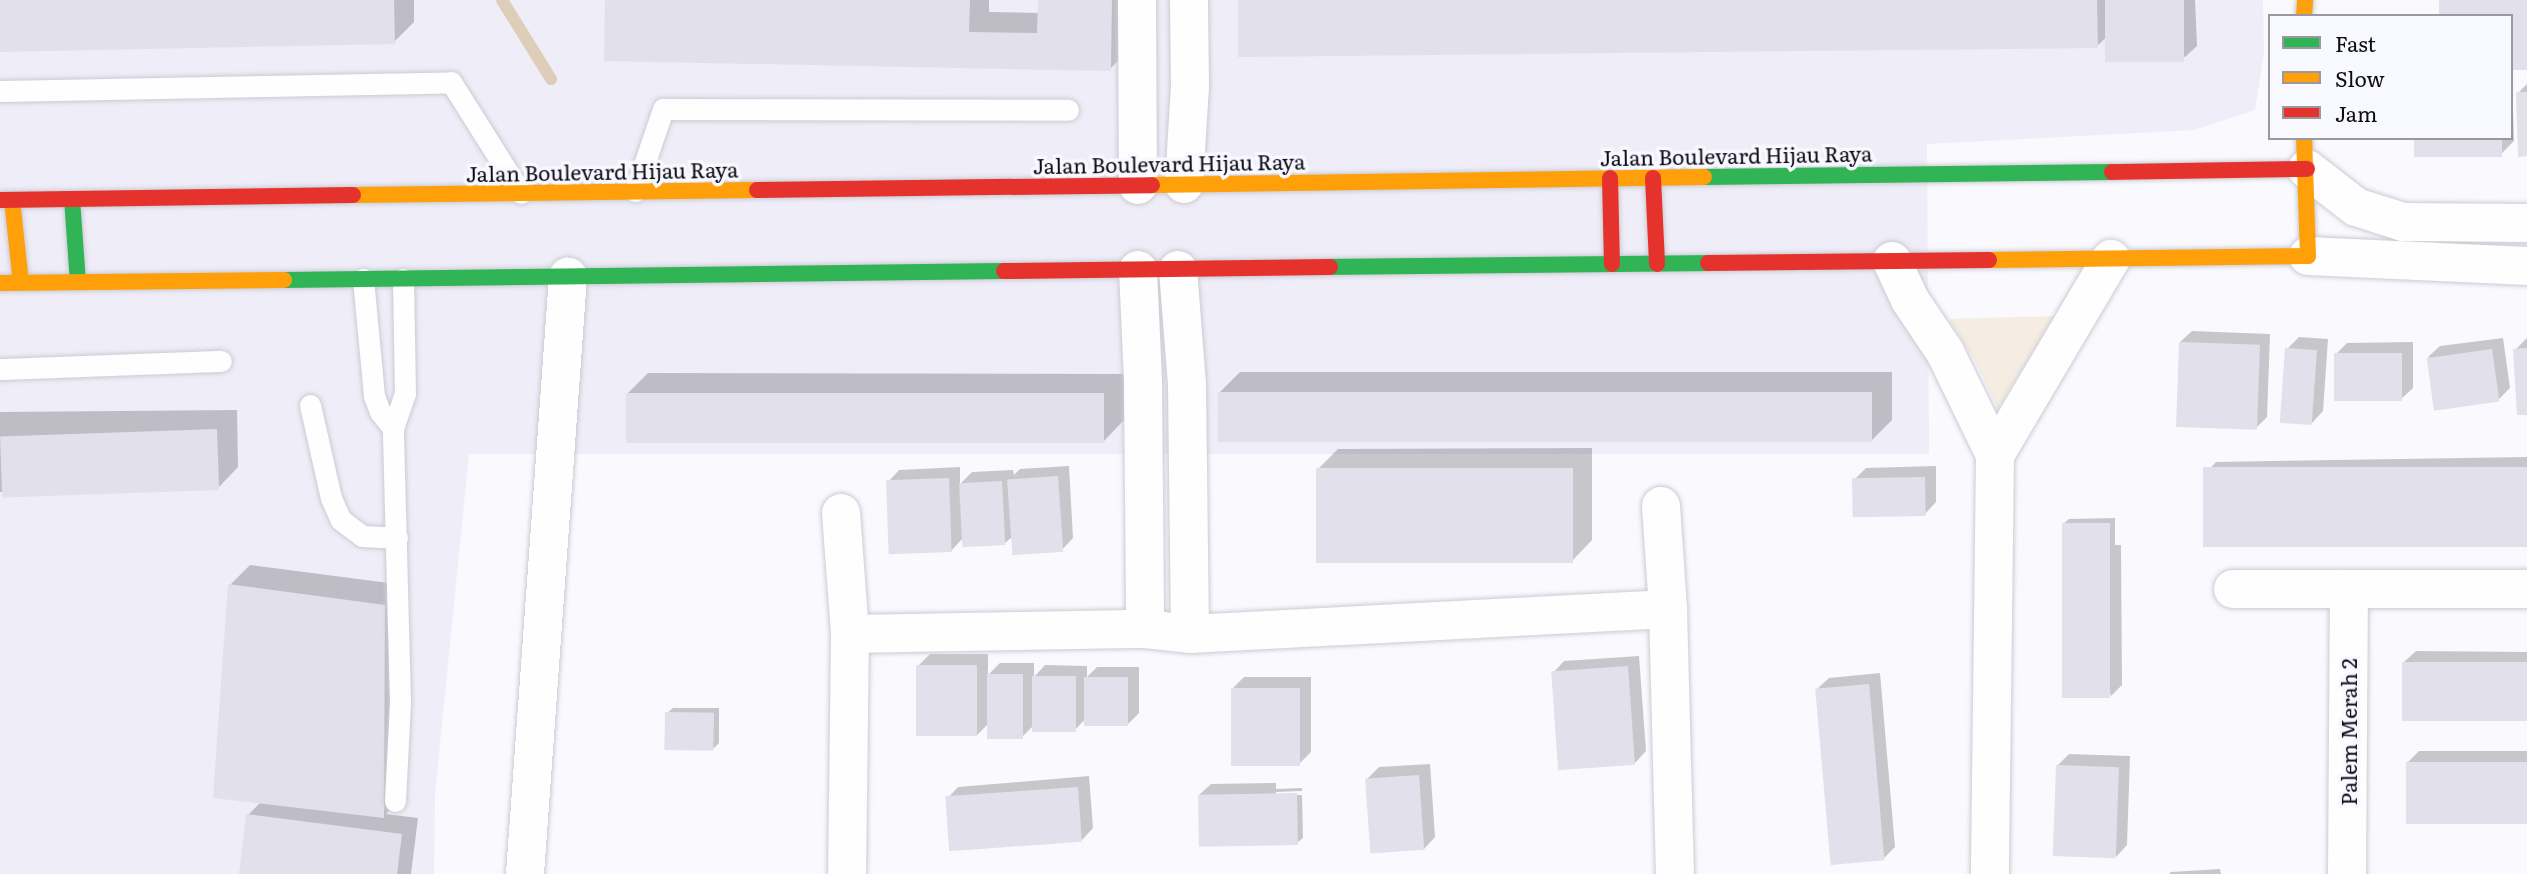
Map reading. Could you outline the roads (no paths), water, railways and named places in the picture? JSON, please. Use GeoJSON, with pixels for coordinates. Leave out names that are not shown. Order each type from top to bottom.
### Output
{"type":"FeatureCollection","features":[{"type":"Feature","properties":{"kind":"street"},"geometry":{"type":"LineString","coordinates":[[1137,0],[1138,185]]}},
{"type":"Feature","properties":{"kind":"street"},"geometry":{"type":"LineString","coordinates":[[1184,184],[1190,86],[1189,0]]}},
{"type":"Feature","properties":{"kind":"street"},"geometry":{"type":"LineString","coordinates":[[2306,154],[2356,207],[2403,222],[2527,223]]}},
{"type":"Feature","properties":{"kind":"street"},"geometry":{"type":"LineString","coordinates":[[2306,154],[2308,256]]}},
{"type":"Feature","properties":{"kind":"street","name":"Jalan Boulevard Hijau Raya"},"geometry":{"type":"LineString","coordinates":[[6,200],[1653,178],[2306,154]]}},
{"type":"Feature","properties":{"kind":"street"},"geometry":{"type":"LineString","coordinates":[[1610,178],[1612,264]]}},
{"type":"Feature","properties":{"kind":"street"},"geometry":{"type":"LineString","coordinates":[[1653,178],[1657,264]]}},
{"type":"Feature","properties":{"kind":"street"},"geometry":{"type":"LineString","coordinates":[[72,199],[78,282]]}},
{"type":"Feature","properties":{"kind":"street"},"geometry":{"type":"LineString","coordinates":[[6,200],[21,283]]}},
{"type":"Feature","properties":{"kind":"street"},"geometry":{"type":"LineString","coordinates":[[0,283],[2308,256],[2527,266]]}},
{"type":"Feature","properties":{"kind":"street"},"geometry":{"type":"LineString","coordinates":[[1994,456],[2111,259]]}},
{"type":"Feature","properties":{"kind":"street"},"geometry":{"type":"LineString","coordinates":[[1892,261],[1910,300],[1945,352],[1994,456],[1990,874]]}},
{"type":"Feature","properties":{"kind":"street"},"geometry":{"type":"LineString","coordinates":[[1138,270],[1143,382],[1145,629]]}},
{"type":"Feature","properties":{"kind":"street"},"geometry":{"type":"LineString","coordinates":[[1178,270],[1187,385],[1190,634]]}},
{"type":"Feature","properties":{"kind":"street"},"geometry":{"type":"LineString","coordinates":[[525,874],[568,277]]}},
{"type":"Feature","properties":{"kind":"street"},"geometry":{"type":"LineString","coordinates":[[1661,506],[1668,610],[1675,874]]}},
{"type":"Feature","properties":{"kind":"street"},"geometry":{"type":"LineString","coordinates":[[841,513],[850,634],[847,874]]}},
{"type":"Feature","properties":{"kind":"street"},"geometry":{"type":"LineString","coordinates":[[2233,589],[2527,589]]}},
{"type":"Feature","properties":{"kind":"street","name":"Palem Merah 2"},"geometry":{"type":"LineString","coordinates":[[2347,874],[2349,590]]}},
{"type":"Feature","properties":{"kind":"street"},"geometry":{"type":"LineString","coordinates":[[850,634],[1145,629],[1190,634],[1668,610]]}},
{"type":"Feature","properties":{"kind":"lane"},"geometry":{"type":"LineString","coordinates":[[0,91],[451,82],[522,193]]}},
{"type":"Feature","properties":{"kind":"lane"},"geometry":{"type":"LineString","coordinates":[[635,191],[663,109],[1068,110]]}},
{"type":"Feature","properties":{"kind":"lane"},"geometry":{"type":"LineString","coordinates":[[363,279],[374,396],[380,412],[393,428]]}},
{"type":"Feature","properties":{"kind":"lane"},"geometry":{"type":"LineString","coordinates":[[395,801],[400,702],[393,428],[405,394],[403,279]]}},
{"type":"Feature","properties":{"kind":"lane"},"geometry":{"type":"LineString","coordinates":[[0,369],[221,361]]}},
{"type":"Feature","properties":{"kind":"lane"},"geometry":{"type":"LineString","coordinates":[[310,405],[331,498],[341,520],[362,536],[397,538]]}},
{"type":"Feature","properties":{"kind":"waterway"},"geometry":{"type":"LineString","coordinates":[[502,0],[551,79]]}}]}
